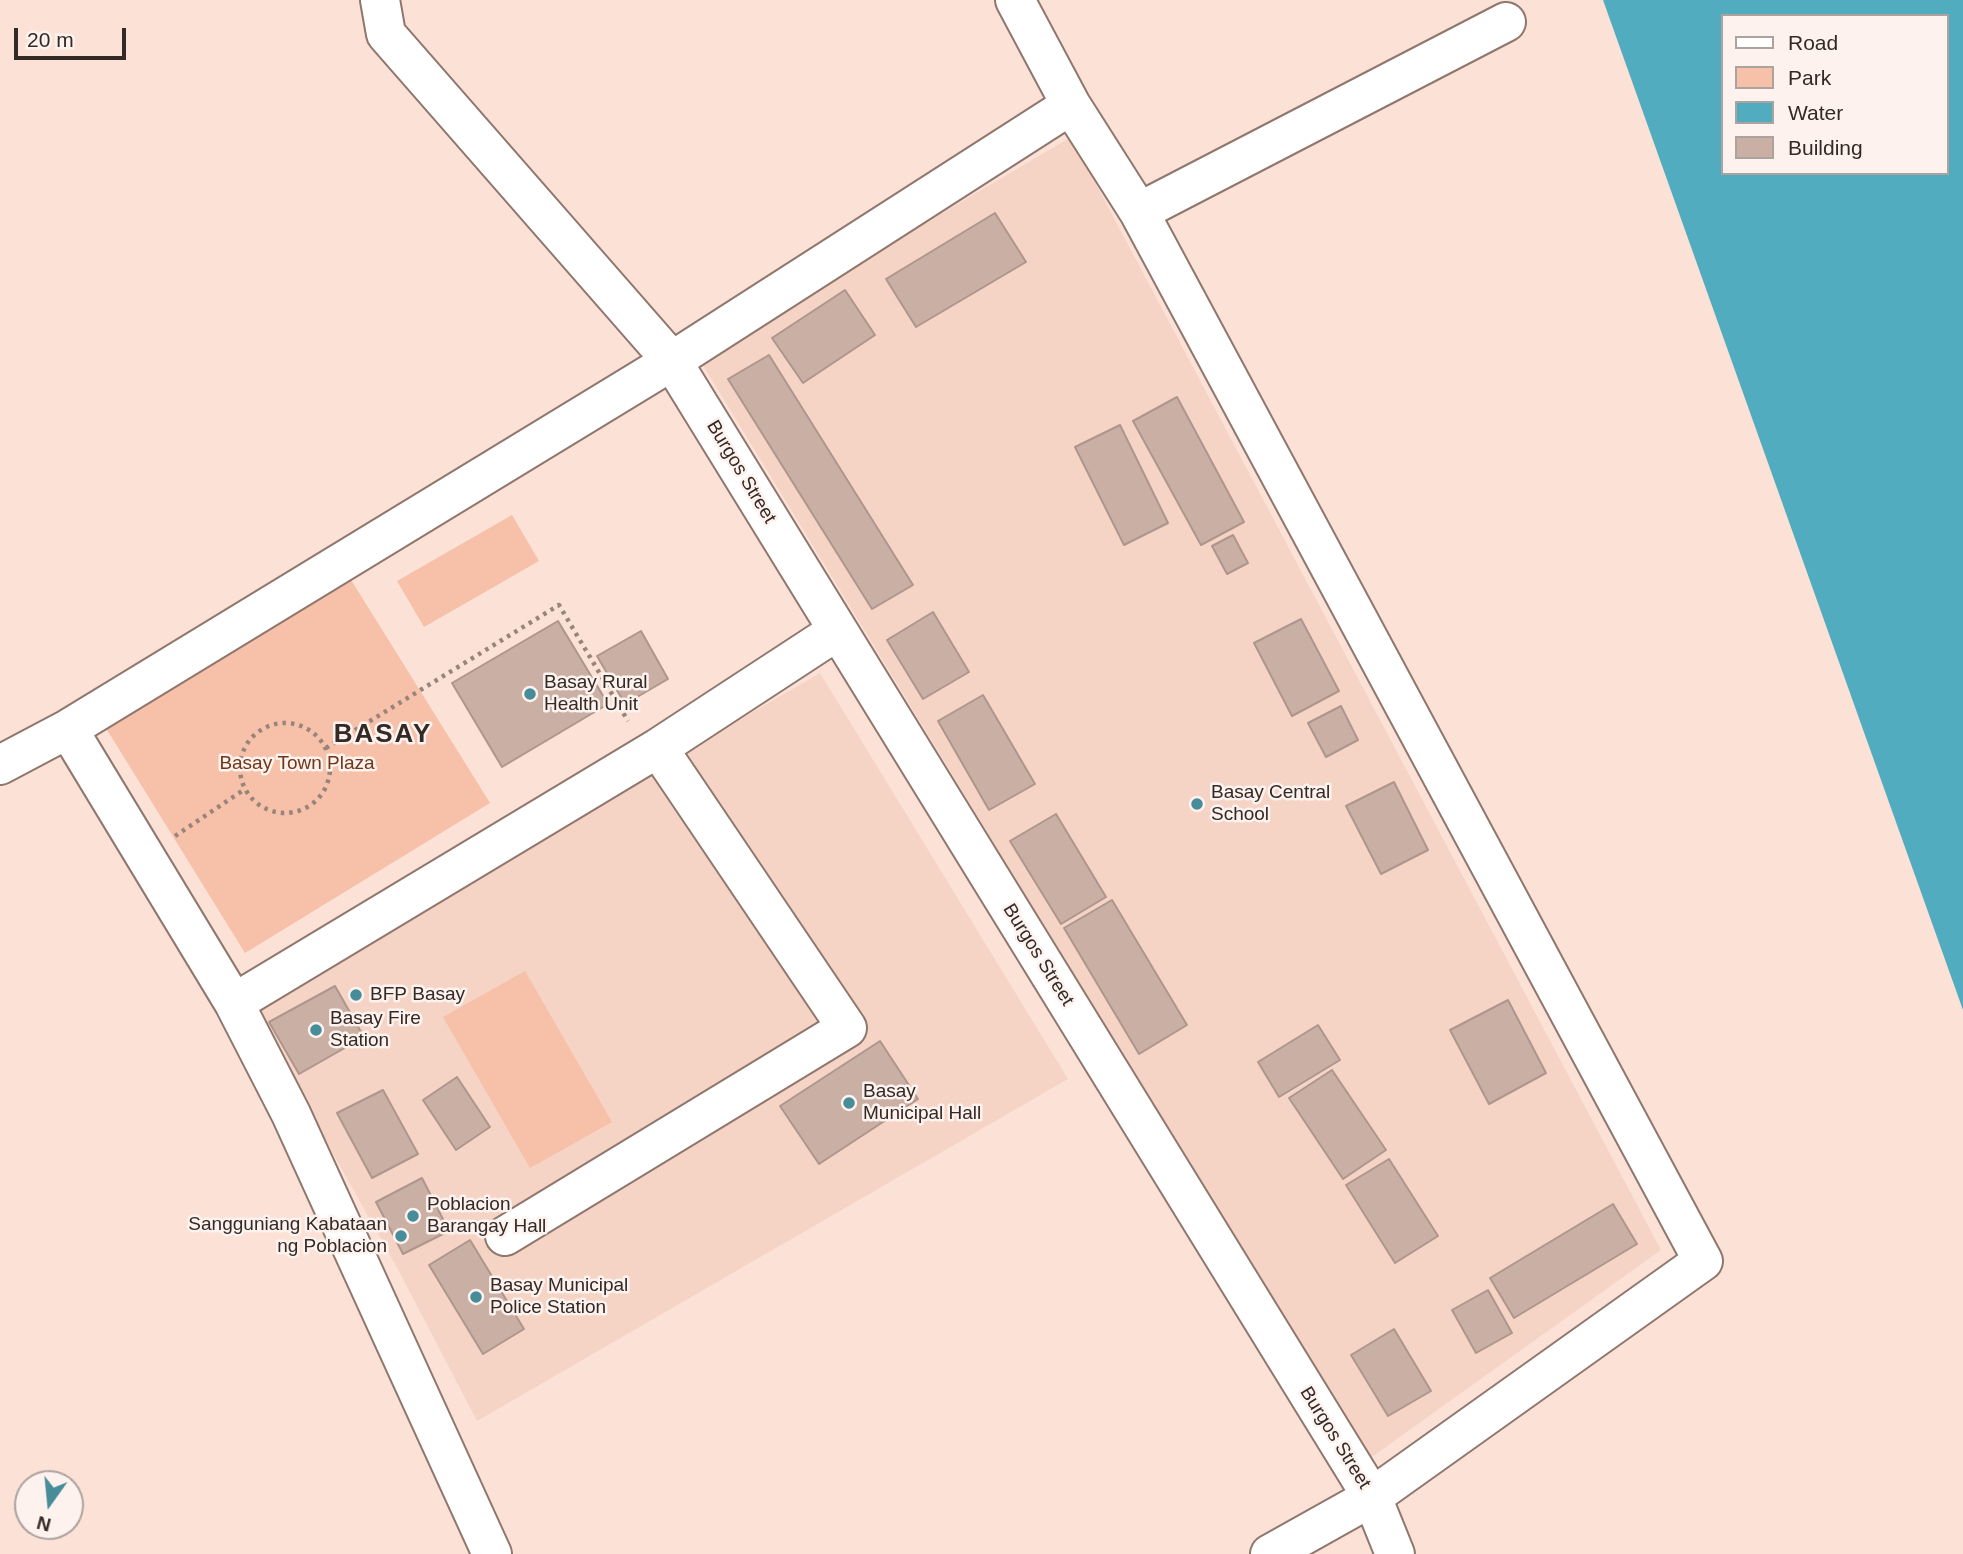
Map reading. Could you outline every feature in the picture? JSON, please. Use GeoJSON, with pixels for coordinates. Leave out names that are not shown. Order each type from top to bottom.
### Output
{"type":"FeatureCollection","features":[{"type":"Feature","properties":{"kind":"street","name":"Burgos Street"},"geometry":{"type":"LineString","coordinates":[[380,0],[386,34],[672,361],[1372,1497],[1395,1554]]}},
{"type":"Feature","properties":{"kind":"street"},"geometry":{"type":"LineString","coordinates":[[1015,0],[1071,105],[1139,212],[1703,1261],[1372,1497],[1270,1554]]}},
{"type":"Feature","properties":{"kind":"street"},"geometry":{"type":"LineString","coordinates":[[1139,212],[1506,22]]}},
{"type":"Feature","properties":{"kind":"street"},"geometry":{"type":"LineString","coordinates":[[0,765],[68,729],[672,361],[1071,105]]}},
{"type":"Feature","properties":{"kind":"street"},"geometry":{"type":"LineString","coordinates":[[234,1003],[653,751],[837,631]]}},
{"type":"Feature","properties":{"kind":"street"},"geometry":{"type":"LineString","coordinates":[[68,729],[234,1003],[291,1114],[492,1554]]}},
{"type":"Feature","properties":{"kind":"street"},"geometry":{"type":"LineString","coordinates":[[505,1237],[847,1028],[653,751]]}},
{"type":"Feature","properties":{"kind":"path"},"geometry":{"type":"LineString","coordinates":[[326,748],[559,605],[653,751]]}},
{"type":"Feature","properties":{"kind":"path"},"geometry":{"type":"LineString","coordinates":[[282,723],[305,727],[317,736],[326,748],[330,775],[326,789],[306,808],[278,813],[253,800],[245,789],[239,762],[251,737],[261,729],[282,723]]}},
{"type":"Feature","properties":{"kind":"path"},"geometry":{"type":"LineString","coordinates":[[145,856],[245,789]]}},
{"type":"Feature","properties":{"kind":"shaded area","name":"Basay Central School"},"geometry":{"type":"Polygon","coordinates":[[[1071,137],[1661,1250],[1369,1459],[698,357],[1071,137]]]}},
{"type":"Feature","properties":{"kind":"shaded area"},"geometry":{"type":"Polygon","coordinates":[[[820,673],[1068,1079],[477,1421],[400,1273],[250,1005],[820,673]]]}},
{"type":"Feature","properties":{"kind":"green space"},"geometry":{"type":"Polygon","coordinates":[[[512,515],[539,561],[424,627],[397,581],[512,515]]]}},
{"type":"Feature","properties":{"kind":"green space","name":"Basay Town Plaza"},"geometry":{"type":"Polygon","coordinates":[[[348,575],[490,803],[245,953],[104,725],[348,575]]]}},
{"type":"Feature","properties":{"kind":"green space"},"geometry":{"type":"Polygon","coordinates":[[[525,971],[612,1122],[530,1168],[443,1017],[525,971]]]}},
{"type":"Feature","properties":{"kind":"water"},"geometry":{"type":"Polygon","coordinates":[[[1603,0],[1963,0],[1963,1010],[1603,0]]]}},
{"type":"Feature","properties":{"kind":"building"},"geometry":{"type":"Polygon","coordinates":[[[995,213],[1026,262],[916,327],[886,279],[995,213]]]}},
{"type":"Feature","properties":{"kind":"building"},"geometry":{"type":"Polygon","coordinates":[[[845,290],[875,335],[803,383],[772,338],[845,290]]]}},
{"type":"Feature","properties":{"kind":"building"},"geometry":{"type":"Polygon","coordinates":[[[769,355],[913,585],[872,609],[728,379],[769,355]]]}},
{"type":"Feature","properties":{"kind":"building"},"geometry":{"type":"Polygon","coordinates":[[[1177,397],[1244,522],[1201,545],[1133,421],[1177,397]]]}},
{"type":"Feature","properties":{"kind":"building"},"geometry":{"type":"Polygon","coordinates":[[[1120,425],[1168,523],[1124,545],[1075,447],[1120,425]]]}},
{"type":"Feature","properties":{"kind":"building"},"geometry":{"type":"Polygon","coordinates":[[[1233,535],[1248,563],[1227,574],[1212,546],[1233,535]]]}},
{"type":"Feature","properties":{"kind":"building"},"geometry":{"type":"Polygon","coordinates":[[[933,612],[969,672],[923,699],[887,640],[933,612]]]}},
{"type":"Feature","properties":{"kind":"building"},"geometry":{"type":"Polygon","coordinates":[[[1301,619],[1339,691],[1292,716],[1254,643],[1301,619]]]}},
{"type":"Feature","properties":{"kind":"building","name":"Basay Rural Health Unit"},"geometry":{"type":"Polygon","coordinates":[[[558,621],[608,704],[502,767],[452,683],[558,621]]]}},
{"type":"Feature","properties":{"kind":"building"},"geometry":{"type":"Polygon","coordinates":[[[641,631],[668,679],[625,704],[597,656],[641,631]]]}},
{"type":"Feature","properties":{"kind":"building"},"geometry":{"type":"Polygon","coordinates":[[[983,695],[1035,784],[989,810],[938,721],[983,695]]]}},
{"type":"Feature","properties":{"kind":"building"},"geometry":{"type":"Polygon","coordinates":[[[1341,706],[1358,740],[1326,757],[1308,723],[1341,706]]]}},
{"type":"Feature","properties":{"kind":"building"},"geometry":{"type":"Polygon","coordinates":[[[1394,782],[1428,850],[1381,874],[1346,806],[1394,782]]]}},
{"type":"Feature","properties":{"kind":"building"},"geometry":{"type":"Polygon","coordinates":[[[1056,814],[1106,897],[1061,924],[1010,841],[1056,814]]]}},
{"type":"Feature","properties":{"kind":"building"},"geometry":{"type":"Polygon","coordinates":[[[1112,900],[1187,1025],[1139,1054],[1064,928],[1112,900]]]}},
{"type":"Feature","properties":{"kind":"building","name":"Basay Fire Station"},"geometry":{"type":"Polygon","coordinates":[[[335,986],[364,1037],[299,1074],[269,1022],[335,986]]]}},
{"type":"Feature","properties":{"kind":"building"},"geometry":{"type":"Polygon","coordinates":[[[1508,1000],[1546,1073],[1489,1104],[1450,1030],[1508,1000]]]}},
{"type":"Feature","properties":{"kind":"building"},"geometry":{"type":"Polygon","coordinates":[[[1318,1025],[1340,1060],[1279,1097],[1258,1062],[1318,1025]]]}},
{"type":"Feature","properties":{"kind":"building","name":"Basay Municipal Hall"},"geometry":{"type":"Polygon","coordinates":[[[880,1041],[918,1099],[819,1164],[780,1106],[880,1041]]]}},
{"type":"Feature","properties":{"kind":"building"},"geometry":{"type":"Polygon","coordinates":[[[1332,1070],[1386,1150],[1343,1179],[1289,1098],[1332,1070]]]}},
{"type":"Feature","properties":{"kind":"building"},"geometry":{"type":"Polygon","coordinates":[[[457,1077],[490,1127],[456,1150],[423,1100],[457,1077]]]}},
{"type":"Feature","properties":{"kind":"building"},"geometry":{"type":"Polygon","coordinates":[[[383,1090],[418,1154],[372,1178],[337,1113],[383,1090]]]}},
{"type":"Feature","properties":{"kind":"building"},"geometry":{"type":"Polygon","coordinates":[[[1389,1159],[1438,1236],[1395,1263],[1346,1185],[1389,1159]]]}},
{"type":"Feature","properties":{"kind":"building","name":"Poblacion Barangay Hall"},"geometry":{"type":"Polygon","coordinates":[[[422,1178],[449,1231],[403,1254],[376,1202],[422,1178]]]}},
{"type":"Feature","properties":{"kind":"building"},"geometry":{"type":"Polygon","coordinates":[[[1613,1204],[1637,1244],[1514,1318],[1490,1278],[1613,1204]]]}},
{"type":"Feature","properties":{"kind":"building","name":"Basay Municipal Police Station"},"geometry":{"type":"Polygon","coordinates":[[[470,1240],[524,1329],[483,1354],[429,1265],[470,1240]]]}},
{"type":"Feature","properties":{"kind":"building"},"geometry":{"type":"Polygon","coordinates":[[[1488,1290],[1512,1333],[1476,1353],[1452,1310],[1488,1290]]]}},
{"type":"Feature","properties":{"kind":"building"},"geometry":{"type":"Polygon","coordinates":[[[1394,1329],[1431,1391],[1388,1416],[1351,1355],[1394,1329]]]}},
{"type":"Feature","properties":{"kind":"place","name":"Basay Rural Health Unit"},"geometry":{"type":"Point","coordinates":[530,694]}},
{"type":"Feature","properties":{"kind":"place","name":"Basay Central School"},"geometry":{"type":"Point","coordinates":[1197,804]}},
{"type":"Feature","properties":{"kind":"place","name":"BFP Basay"},"geometry":{"type":"Point","coordinates":[356,995]}},
{"type":"Feature","properties":{"kind":"place","name":"Basay Fire Station"},"geometry":{"type":"Point","coordinates":[316,1030]}},
{"type":"Feature","properties":{"kind":"place","name":"Basay Municipal Hall"},"geometry":{"type":"Point","coordinates":[849,1103]}},
{"type":"Feature","properties":{"kind":"place","name":"Poblacion Barangay Hall"},"geometry":{"type":"Point","coordinates":[413,1216]}},
{"type":"Feature","properties":{"kind":"place","name":"Sangguniang Kabataan ng Poblacion"},"geometry":{"type":"Point","coordinates":[401,1236]}},
{"type":"Feature","properties":{"kind":"place","name":"Basay Municipal Police Station"},"geometry":{"type":"Point","coordinates":[476,1297]}},
{"type":"Feature","properties":{"kind":"district","name":"BASAY"},"geometry":{"type":"Point","coordinates":[383,735]}}]}
